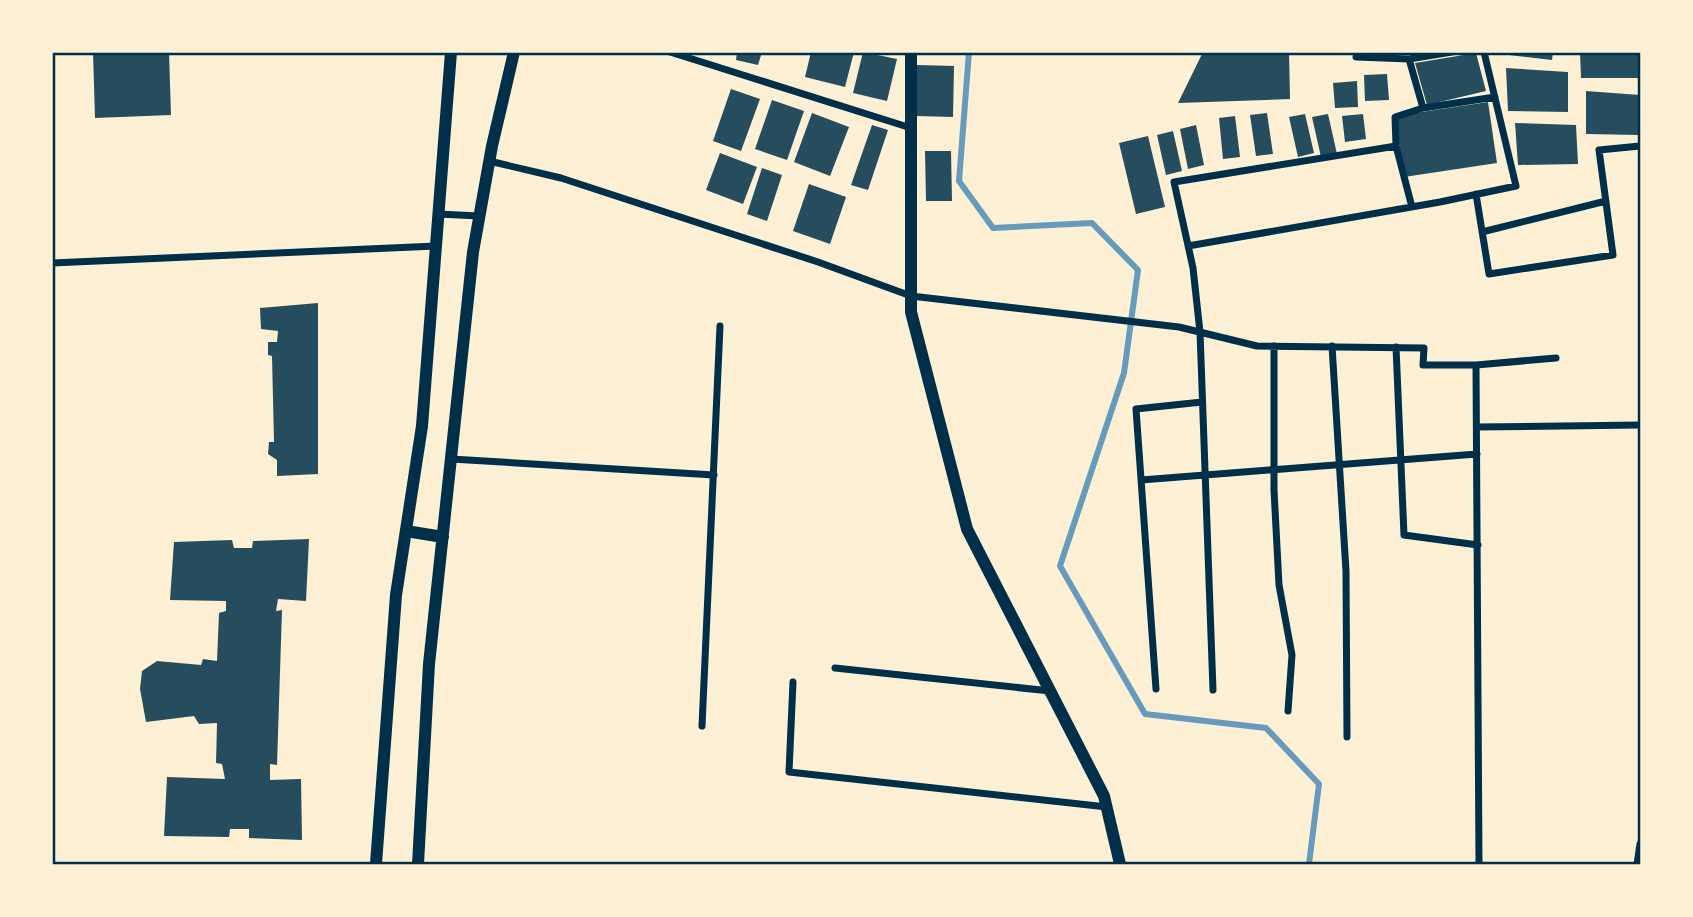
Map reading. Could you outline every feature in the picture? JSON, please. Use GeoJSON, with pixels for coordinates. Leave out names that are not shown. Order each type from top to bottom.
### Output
{"type":"FeatureCollection","features":[{"type":"Feature","properties":{"kind":"street"},"geometry":{"type":"LineString","coordinates":[[376,864],[396,594],[422,426],[451,52]]}},
{"type":"Feature","properties":{"kind":"street"},"geometry":{"type":"LineString","coordinates":[[418,864],[429,664],[473,252],[489,161],[514,52]]}},
{"type":"Feature","properties":{"kind":"street"},"geometry":{"type":"LineString","coordinates":[[670,52],[911,128]]}},
{"type":"Feature","properties":{"kind":"street"},"geometry":{"type":"LineString","coordinates":[[911,52],[911,312],[967,529],[1104,796],[1119,864]]}},
{"type":"Feature","properties":{"kind":"street"},"geometry":{"type":"LineString","coordinates":[[1356,57],[1409,59],[1452,52]]}},
{"type":"Feature","properties":{"kind":"street"},"geometry":{"type":"LineString","coordinates":[[1188,246],[1516,186],[1484,52]]}},
{"type":"Feature","properties":{"kind":"street"},"geometry":{"type":"LineString","coordinates":[[1409,59],[1423,108]]}},
{"type":"Feature","properties":{"kind":"street"},"geometry":{"type":"LineString","coordinates":[[1412,207],[1396,146],[1395,117],[1423,108],[1495,97]]}},
{"type":"Feature","properties":{"kind":"street"},"geometry":{"type":"LineString","coordinates":[[1213,690],[1200,332],[1188,246],[1174,182],[1396,146]]}},
{"type":"Feature","properties":{"kind":"street"},"geometry":{"type":"LineString","coordinates":[[1476,194],[1489,274],[1613,255],[1599,150],[1640,146]]}},
{"type":"Feature","properties":{"kind":"street"},"geometry":{"type":"LineString","coordinates":[[489,161],[561,178],[818,262],[911,296],[1179,327],[1257,346],[1424,348],[1423,365],[1476,365],[1556,358]]}},
{"type":"Feature","properties":{"kind":"street"},"geometry":{"type":"LineString","coordinates":[[1482,232],[1606,201]]}},
{"type":"Feature","properties":{"kind":"street"},"geometry":{"type":"LineString","coordinates":[[438,214],[479,216]]}},
{"type":"Feature","properties":{"kind":"street"},"geometry":{"type":"LineString","coordinates":[[52,263],[436,246]]}},
{"type":"Feature","properties":{"kind":"street"},"geometry":{"type":"LineString","coordinates":[[702,726],[720,326]]}},
{"type":"Feature","properties":{"kind":"street"},"geometry":{"type":"LineString","coordinates":[[1274,346],[1274,470],[1279,585],[1292,654],[1288,711]]}},
{"type":"Feature","properties":{"kind":"street"},"geometry":{"type":"LineString","coordinates":[[1332,346],[1346,571],[1347,737]]}},
{"type":"Feature","properties":{"kind":"street"},"geometry":{"type":"LineString","coordinates":[[1396,347],[1404,535],[1478,545]]}},
{"type":"Feature","properties":{"kind":"street"},"geometry":{"type":"LineString","coordinates":[[1476,365],[1479,864]]}},
{"type":"Feature","properties":{"kind":"street"},"geometry":{"type":"LineString","coordinates":[[1156,689],[1136,409],[1202,402]]}},
{"type":"Feature","properties":{"kind":"street"},"geometry":{"type":"LineString","coordinates":[[1477,426],[1640,425]]}},
{"type":"Feature","properties":{"kind":"street"},"geometry":{"type":"LineString","coordinates":[[1141,480],[1477,454]]}},
{"type":"Feature","properties":{"kind":"street"},"geometry":{"type":"LineString","coordinates":[[451,459],[714,475]]}},
{"type":"Feature","properties":{"kind":"street"},"geometry":{"type":"LineString","coordinates":[[406,531],[443,537]]}},
{"type":"Feature","properties":{"kind":"street"},"geometry":{"type":"LineString","coordinates":[[835,668],[1050,691]]}},
{"type":"Feature","properties":{"kind":"street"},"geometry":{"type":"LineString","coordinates":[[793,682],[789,772],[1107,807]]}},
{"type":"Feature","properties":{"kind":"street"},"geometry":{"type":"LineString","coordinates":[[1637,864],[1640,844]]}},
{"type":"Feature","properties":{"kind":"building"},"geometry":{"type":"Polygon","coordinates":[[[93,52],[169,52],[171,115],[95,118],[93,52]]]}},
{"type":"Feature","properties":{"kind":"building"},"geometry":{"type":"Polygon","coordinates":[[[737,52],[762,52],[758,65],[736,60],[737,52]]]}},
{"type":"Feature","properties":{"kind":"building"},"geometry":{"type":"Polygon","coordinates":[[[811,52],[854,52],[845,87],[805,77],[811,52]]]}},
{"type":"Feature","properties":{"kind":"building"},"geometry":{"type":"Polygon","coordinates":[[[863,52],[897,59],[887,101],[853,93],[863,52]]]}},
{"type":"Feature","properties":{"kind":"building"},"geometry":{"type":"Polygon","coordinates":[[[1203,52],[1228,52],[1227,55],[1289,52],[1290,99],[1178,103],[1203,52]]]}},
{"type":"Feature","properties":{"kind":"building"},"geometry":{"type":"Polygon","coordinates":[[[1553,52],[1552,60],[1501,54],[1553,52]]]}},
{"type":"Feature","properties":{"kind":"building"},"geometry":{"type":"Polygon","coordinates":[[[1580,52],[1640,52],[1640,78],[1581,78],[1580,52]]]}},
{"type":"Feature","properties":{"kind":"building"},"geometry":{"type":"Polygon","coordinates":[[[1476,53],[1486,91],[1427,105],[1415,63],[1476,53]]]}},
{"type":"Feature","properties":{"kind":"building"},"geometry":{"type":"Polygon","coordinates":[[[917,65],[954,66],[953,117],[916,116],[917,65]]]}},
{"type":"Feature","properties":{"kind":"building"},"geometry":{"type":"Polygon","coordinates":[[[1506,68],[1568,72],[1568,112],[1508,111],[1506,68]]]}},
{"type":"Feature","properties":{"kind":"building"},"geometry":{"type":"Polygon","coordinates":[[[1387,74],[1389,100],[1365,101],[1364,75],[1387,74]]]}},
{"type":"Feature","properties":{"kind":"building"},"geometry":{"type":"Polygon","coordinates":[[[1357,81],[1358,107],[1335,108],[1333,83],[1357,81]]]}},
{"type":"Feature","properties":{"kind":"building"},"geometry":{"type":"Polygon","coordinates":[[[731,89],[760,99],[741,151],[713,141],[731,89]]]}},
{"type":"Feature","properties":{"kind":"building"},"geometry":{"type":"Polygon","coordinates":[[[1586,91],[1640,95],[1640,135],[1586,134],[1586,91]]]}},
{"type":"Feature","properties":{"kind":"building"},"geometry":{"type":"Polygon","coordinates":[[[772,100],[804,111],[787,160],[755,149],[772,100]]]}},
{"type":"Feature","properties":{"kind":"building"},"geometry":{"type":"Polygon","coordinates":[[[1488,102],[1497,163],[1404,177],[1395,116],[1488,102]]]}},
{"type":"Feature","properties":{"kind":"building"},"geometry":{"type":"Polygon","coordinates":[[[812,113],[849,127],[830,176],[794,162],[812,113]]]}},
{"type":"Feature","properties":{"kind":"building"},"geometry":{"type":"Polygon","coordinates":[[[1267,113],[1273,154],[1256,156],[1250,115],[1267,113]]]}},
{"type":"Feature","properties":{"kind":"building"},"geometry":{"type":"Polygon","coordinates":[[[1305,114],[1314,153],[1298,157],[1289,117],[1305,114]]]}},
{"type":"Feature","properties":{"kind":"building"},"geometry":{"type":"Polygon","coordinates":[[[1328,114],[1337,154],[1321,157],[1312,117],[1328,114]]]}},
{"type":"Feature","properties":{"kind":"building"},"geometry":{"type":"Polygon","coordinates":[[[1363,114],[1366,139],[1345,142],[1342,116],[1363,114]]]}},
{"type":"Feature","properties":{"kind":"building"},"geometry":{"type":"Polygon","coordinates":[[[1235,116],[1240,157],[1223,159],[1219,118],[1235,116]]]}},
{"type":"Feature","properties":{"kind":"building"},"geometry":{"type":"Polygon","coordinates":[[[1515,123],[1576,125],[1578,164],[1518,165],[1515,123]]]}},
{"type":"Feature","properties":{"kind":"building"},"geometry":{"type":"Polygon","coordinates":[[[872,125],[888,130],[868,190],[851,185],[872,125]]]}},
{"type":"Feature","properties":{"kind":"building"},"geometry":{"type":"Polygon","coordinates":[[[1196,125],[1204,165],[1188,169],[1180,129],[1196,125]]]}},
{"type":"Feature","properties":{"kind":"building"},"geometry":{"type":"Polygon","coordinates":[[[1173,131],[1182,171],[1166,175],[1157,135],[1173,131]]]}},
{"type":"Feature","properties":{"kind":"building"},"geometry":{"type":"Polygon","coordinates":[[[1148,136],[1165,207],[1136,214],[1119,143],[1148,136]]]}},
{"type":"Feature","properties":{"kind":"building"},"geometry":{"type":"Polygon","coordinates":[[[925,151],[951,151],[952,201],[926,201],[925,151]]]}},
{"type":"Feature","properties":{"kind":"building"},"geometry":{"type":"Polygon","coordinates":[[[720,153],[757,167],[743,204],[706,190],[720,153]]]}},
{"type":"Feature","properties":{"kind":"building"},"geometry":{"type":"Polygon","coordinates":[[[762,168],[782,175],[767,221],[747,214],[762,168]]]}},
{"type":"Feature","properties":{"kind":"building"},"geometry":{"type":"Polygon","coordinates":[[[809,184],[846,197],[830,244],[793,231],[809,184]]]}},
{"type":"Feature","properties":{"kind":"building"},"geometry":{"type":"Polygon","coordinates":[[[318,303],[318,474],[277,476],[277,460],[268,454],[269,442],[274,442],[272,356],[268,355],[268,342],[277,342],[278,331],[261,329],[260,308],[318,303]]]}},
{"type":"Feature","properties":{"kind":"building"},"geometry":{"type":"Polygon","coordinates":[[[309,539],[306,601],[278,599],[276,611],[282,610],[277,765],[270,764],[270,780],[301,779],[302,840],[249,838],[249,829],[230,829],[229,837],[164,836],[167,777],[225,779],[222,764],[216,763],[217,723],[199,724],[194,716],[146,722],[140,689],[142,671],[157,661],[201,665],[203,659],[217,661],[219,613],[226,611],[226,601],[170,600],[174,542],[232,540],[234,548],[252,548],[253,541],[309,539]]]}},
{"type":"Feature","properties":{"kind":"waterway"},"geometry":{"type":"LineString","coordinates":[[969,52],[959,181],[993,228],[1092,223],[1138,270],[1124,373],[1060,566],[1145,714],[1266,728],[1319,784],[1309,864]]}}]}
